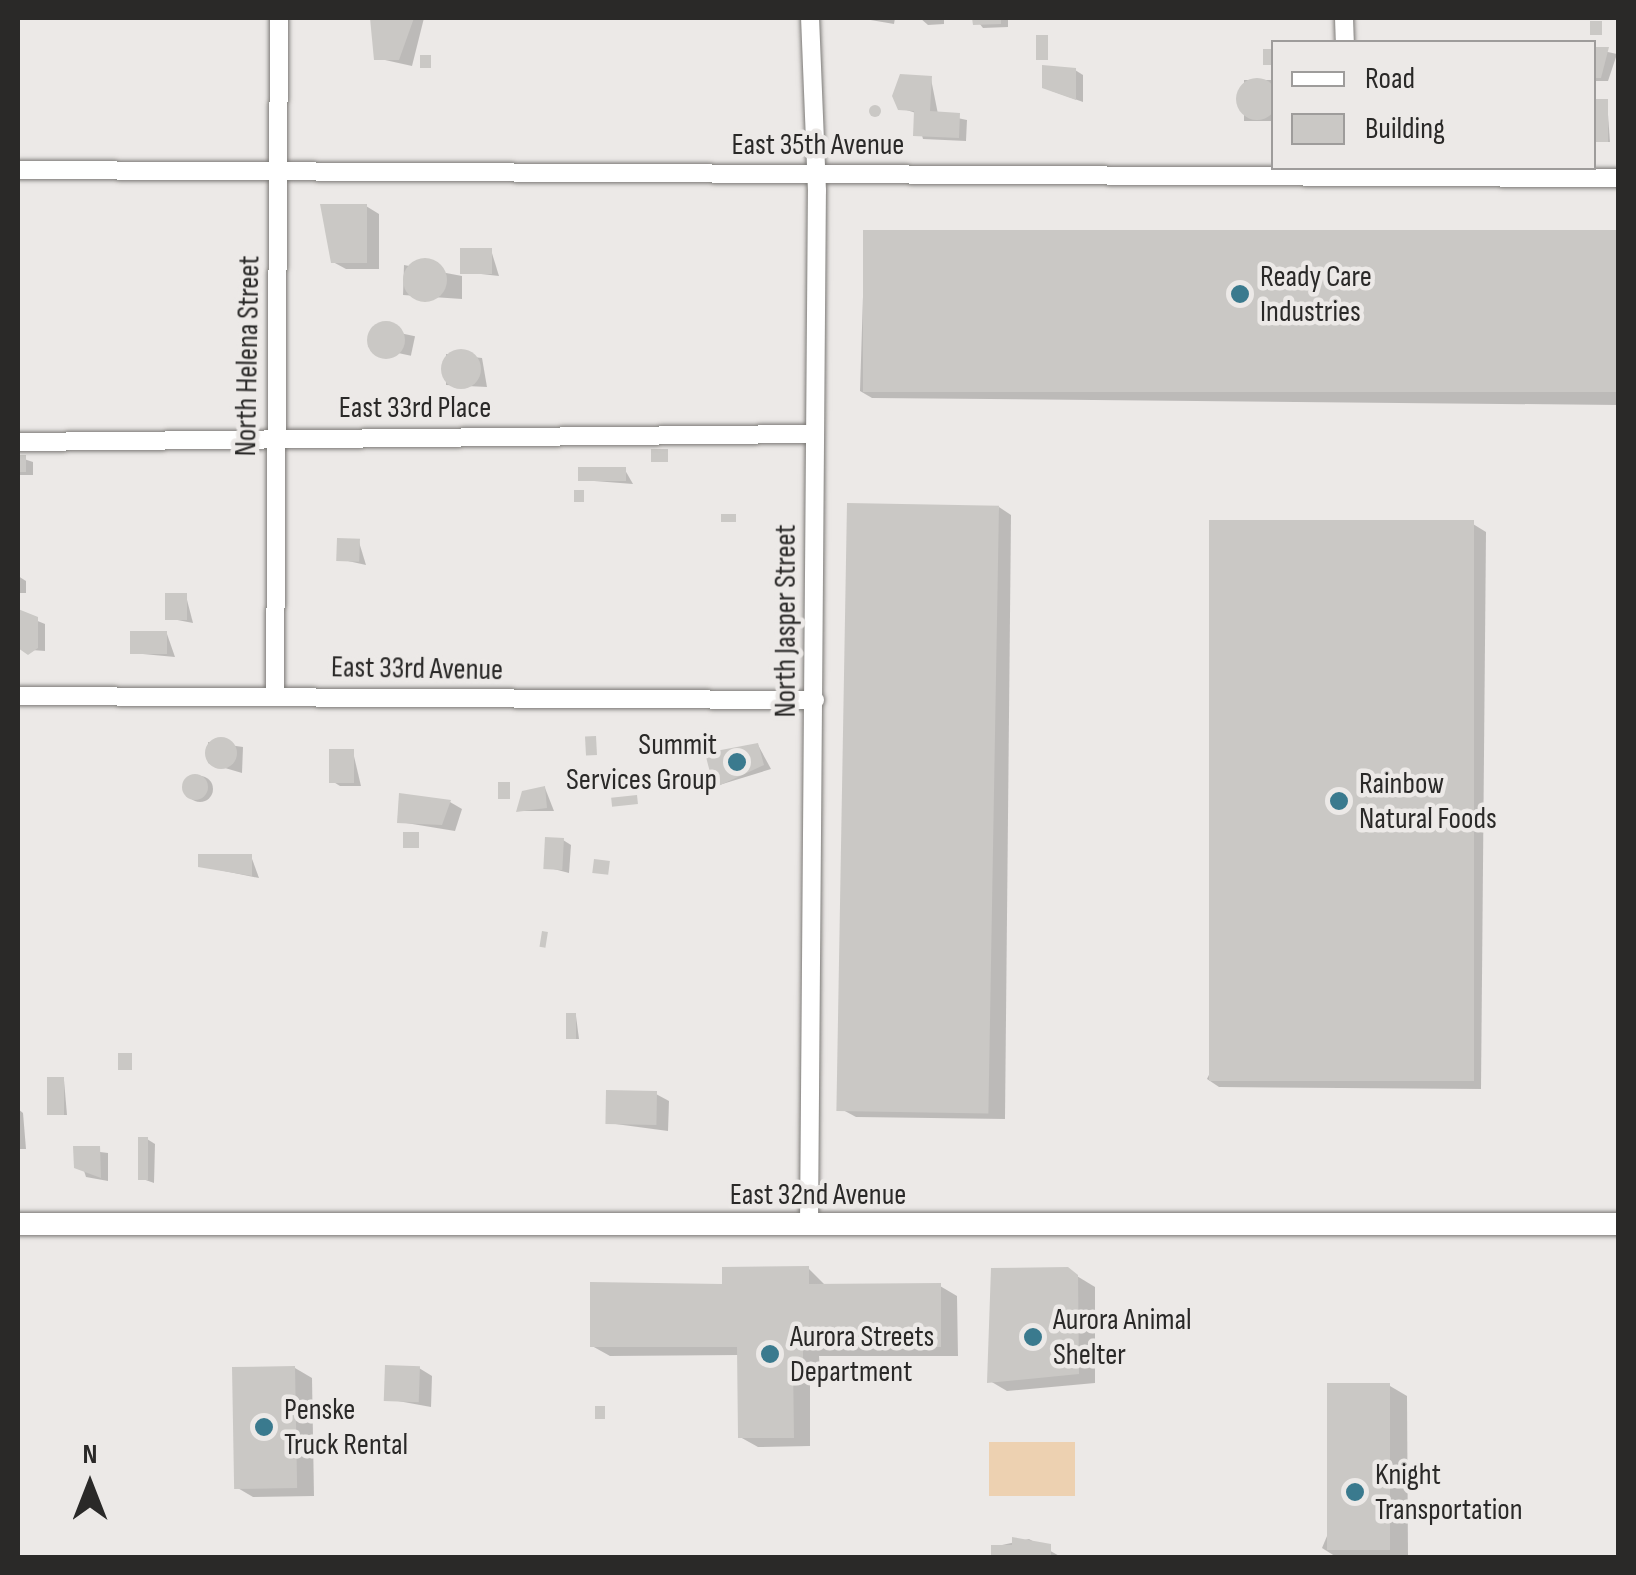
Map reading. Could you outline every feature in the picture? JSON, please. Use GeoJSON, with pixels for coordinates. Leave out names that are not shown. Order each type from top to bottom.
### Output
{"type":"FeatureCollection","features":[{"type":"Feature","properties":{"kind":"street","name":"North Helena Street"},"geometry":{"type":"LineString","coordinates":[[275,694],[279,18]]}},
{"type":"Feature","properties":{"kind":"street","name":"North Jasper Street"},"geometry":{"type":"LineString","coordinates":[[809,1225],[815,700],[810,18]]}},
{"type":"Feature","properties":{"kind":"street","name":"East 35th Avenue"},"geometry":{"type":"LineString","coordinates":[[18,170],[1347,172],[1618,178]]}},
{"type":"Feature","properties":{"kind":"street","name":"East 33rd Place"},"geometry":{"type":"LineString","coordinates":[[18,442],[814,434]]}},
{"type":"Feature","properties":{"kind":"street","name":"East 33rd Avenue"},"geometry":{"type":"LineString","coordinates":[[18,696],[275,694],[815,700]]}},
{"type":"Feature","properties":{"kind":"street","name":"East 32nd Avenue"},"geometry":{"type":"LineString","coordinates":[[18,1224],[1618,1224]]}},
{"type":"Feature","properties":{"kind":"shaded area"},"geometry":{"type":"Polygon","coordinates":[[[989,1442],[1075,1442],[1075,1496],[989,1496],[989,1442]]]}},
{"type":"Feature","properties":{"kind":"building"},"geometry":{"type":"Polygon","coordinates":[[[370,18],[414,18],[399,60],[374,60],[370,18]]]}},
{"type":"Feature","properties":{"kind":"building"},"geometry":{"type":"Polygon","coordinates":[[[972,18],[1001,18],[1001,24],[973,25],[972,18]]]}},
{"type":"Feature","properties":{"kind":"building"},"geometry":{"type":"Polygon","coordinates":[[[1590,21],[1602,21],[1602,35],[1590,35],[1590,21]]]}},
{"type":"Feature","properties":{"kind":"building"},"geometry":{"type":"Polygon","coordinates":[[[1036,35],[1048,35],[1048,60],[1036,60],[1036,35]]]}},
{"type":"Feature","properties":{"kind":"building"},"geometry":{"type":"Polygon","coordinates":[[[1596,47],[1609,47],[1601,78],[1596,78],[1596,47]]]}},
{"type":"Feature","properties":{"kind":"building"},"geometry":{"type":"Polygon","coordinates":[[[1263,49],[1271,49],[1271,65],[1263,65],[1263,49]]]}},
{"type":"Feature","properties":{"kind":"building"},"geometry":{"type":"Polygon","coordinates":[[[420,55],[431,55],[431,68],[420,68],[420,55]]]}},
{"type":"Feature","properties":{"kind":"building"},"geometry":{"type":"Polygon","coordinates":[[[1042,65],[1076,68],[1076,100],[1042,88],[1042,65]]]}},
{"type":"Feature","properties":{"kind":"building"},"geometry":{"type":"Polygon","coordinates":[[[900,74],[932,76],[930,111],[960,113],[959,138],[913,136],[914,111],[898,110],[892,96],[900,74]]]}},
{"type":"Feature","properties":{"kind":"building"},"geometry":{"type":"Polygon","coordinates":[[[1249,80],[1271,83],[1271,115],[1257,120],[1249,118],[1238,107],[1238,91],[1249,80]]]}},
{"type":"Feature","properties":{"kind":"building"},"geometry":{"type":"Polygon","coordinates":[[[1596,99],[1608,99],[1608,142],[1596,142],[1596,99]]]}},
{"type":"Feature","properties":{"kind":"building"},"geometry":{"type":"Polygon","coordinates":[[[870,106],[880,106],[880,116],[870,116],[870,106]]]}},
{"type":"Feature","properties":{"kind":"building"},"geometry":{"type":"Polygon","coordinates":[[[320,204],[367,204],[367,263],[331,263],[320,204]]]}},
{"type":"Feature","properties":{"kind":"building","name":"Ready Care Industries"},"geometry":{"type":"Polygon","coordinates":[[[863,230],[1618,230],[1618,392],[863,392],[863,230]]]}},
{"type":"Feature","properties":{"kind":"building"},"geometry":{"type":"Polygon","coordinates":[[[460,248],[492,248],[492,274],[460,274],[460,248]]]}},
{"type":"Feature","properties":{"kind":"building"},"geometry":{"type":"Polygon","coordinates":[[[425,258],[441,264],[447,280],[441,296],[425,302],[409,296],[403,280],[409,264],[425,258]]]}},
{"type":"Feature","properties":{"kind":"building"},"geometry":{"type":"Polygon","coordinates":[[[386,321],[400,326],[405,340],[400,354],[386,359],[372,354],[367,340],[372,326],[386,321]]]}},
{"type":"Feature","properties":{"kind":"building"},"geometry":{"type":"Polygon","coordinates":[[[461,349],[475,355],[481,369],[475,383],[461,389],[447,383],[441,369],[447,355],[461,349]]]}},
{"type":"Feature","properties":{"kind":"building"},"geometry":{"type":"Polygon","coordinates":[[[651,449],[668,449],[668,462],[651,462],[651,449]]]}},
{"type":"Feature","properties":{"kind":"building"},"geometry":{"type":"Polygon","coordinates":[[[18,455],[26,455],[26,472],[18,472],[18,455]]]}},
{"type":"Feature","properties":{"kind":"building"},"geometry":{"type":"Polygon","coordinates":[[[578,467],[626,467],[626,481],[578,481],[578,467]]]}},
{"type":"Feature","properties":{"kind":"building"},"geometry":{"type":"Polygon","coordinates":[[[574,490],[584,490],[584,502],[574,502],[574,490]]]}},
{"type":"Feature","properties":{"kind":"building"},"geometry":{"type":"Polygon","coordinates":[[[847,503],[999,506],[988,1114],[836,1111],[847,503]]]}},
{"type":"Feature","properties":{"kind":"building"},"geometry":{"type":"Polygon","coordinates":[[[721,514],[736,514],[736,522],[721,522],[721,514]]]}},
{"type":"Feature","properties":{"kind":"building","name":"Rainbow Natural Foods"},"geometry":{"type":"Polygon","coordinates":[[[1209,520],[1474,520],[1474,1081],[1209,1081],[1209,520]]]}},
{"type":"Feature","properties":{"kind":"building"},"geometry":{"type":"Polygon","coordinates":[[[337,538],[360,539],[359,562],[336,561],[337,538]]]}},
{"type":"Feature","properties":{"kind":"building"},"geometry":{"type":"Polygon","coordinates":[[[165,593],[187,593],[187,620],[165,620],[165,593]]]}},
{"type":"Feature","properties":{"kind":"building"},"geometry":{"type":"Polygon","coordinates":[[[18,609],[38,617],[38,648],[28,655],[18,648],[18,609]]]}},
{"type":"Feature","properties":{"kind":"building"},"geometry":{"type":"Polygon","coordinates":[[[130,631],[167,631],[167,654],[130,654],[130,631]]]}},
{"type":"Feature","properties":{"kind":"building"},"geometry":{"type":"Polygon","coordinates":[[[596,736],[597,755],[586,756],[585,737],[596,736]]]}},
{"type":"Feature","properties":{"kind":"building"},"geometry":{"type":"Polygon","coordinates":[[[221,737],[233,741],[237,753],[233,765],[221,769],[209,765],[205,753],[209,741],[221,737]]]}},
{"type":"Feature","properties":{"kind":"building"},"geometry":{"type":"Polygon","coordinates":[[[758,743],[764,765],[714,788],[705,753],[758,743]]]}},
{"type":"Feature","properties":{"kind":"building"},"geometry":{"type":"Polygon","coordinates":[[[329,749],[354,749],[354,783],[329,783],[329,749]]]}},
{"type":"Feature","properties":{"kind":"building"},"geometry":{"type":"Polygon","coordinates":[[[195,774],[204,778],[208,787],[204,796],[195,800],[186,796],[182,787],[186,778],[195,774]]]}},
{"type":"Feature","properties":{"kind":"building"},"geometry":{"type":"Polygon","coordinates":[[[498,782],[510,782],[510,799],[498,799],[498,782]]]}},
{"type":"Feature","properties":{"kind":"building"},"geometry":{"type":"Polygon","coordinates":[[[545,786],[547,808],[516,812],[522,791],[545,786]]]}},
{"type":"Feature","properties":{"kind":"building"},"geometry":{"type":"Polygon","coordinates":[[[399,793],[451,800],[442,825],[397,823],[399,793]]]}},
{"type":"Feature","properties":{"kind":"building"},"geometry":{"type":"Polygon","coordinates":[[[637,795],[638,804],[612,807],[611,798],[637,795]]]}},
{"type":"Feature","properties":{"kind":"building"},"geometry":{"type":"Polygon","coordinates":[[[403,832],[419,832],[419,848],[403,848],[403,832]]]}},
{"type":"Feature","properties":{"kind":"building"},"geometry":{"type":"Polygon","coordinates":[[[545,837],[564,838],[562,870],[543,869],[545,837]]]}},
{"type":"Feature","properties":{"kind":"building"},"geometry":{"type":"Polygon","coordinates":[[[198,854],[252,854],[252,876],[198,867],[198,854]]]}},
{"type":"Feature","properties":{"kind":"building"},"geometry":{"type":"Polygon","coordinates":[[[594,859],[610,861],[608,875],[592,873],[594,859]]]}},
{"type":"Feature","properties":{"kind":"building"},"geometry":{"type":"Polygon","coordinates":[[[542,931],[548,932],[545,948],[539,947],[542,931]]]}},
{"type":"Feature","properties":{"kind":"building"},"geometry":{"type":"Polygon","coordinates":[[[566,1013],[576,1013],[576,1039],[566,1039],[566,1013]]]}},
{"type":"Feature","properties":{"kind":"building"},"geometry":{"type":"Polygon","coordinates":[[[118,1053],[132,1053],[132,1070],[118,1070],[118,1053]]]}},
{"type":"Feature","properties":{"kind":"building"},"geometry":{"type":"Polygon","coordinates":[[[47,1077],[64,1077],[64,1115],[47,1115],[47,1077]]]}},
{"type":"Feature","properties":{"kind":"building"},"geometry":{"type":"Polygon","coordinates":[[[606,1090],[657,1091],[656,1125],[605,1124],[606,1090]]]}},
{"type":"Feature","properties":{"kind":"building"},"geometry":{"type":"Polygon","coordinates":[[[138,1137],[148,1137],[148,1180],[138,1180],[138,1137]]]}},
{"type":"Feature","properties":{"kind":"building"},"geometry":{"type":"Polygon","coordinates":[[[73,1146],[100,1146],[101,1178],[74,1168],[73,1146]]]}},
{"type":"Feature","properties":{"kind":"building","name":"Aurora Streets Department"},"geometry":{"type":"Polygon","coordinates":[[[809,1266],[809,1284],[941,1283],[941,1347],[803,1347],[803,1362],[793,1362],[794,1438],[738,1438],[737,1347],[590,1347],[590,1282],[722,1284],[722,1267],[809,1266]]]}},
{"type":"Feature","properties":{"kind":"building","name":"Aurora Animal Shelter"},"geometry":{"type":"Polygon","coordinates":[[[1068,1267],[1078,1275],[1079,1374],[987,1383],[991,1268],[1068,1267]]]}},
{"type":"Feature","properties":{"kind":"building"},"geometry":{"type":"Polygon","coordinates":[[[385,1365],[420,1366],[419,1402],[384,1401],[385,1365]]]}},
{"type":"Feature","properties":{"kind":"building","name":"Penske Truck Rental"},"geometry":{"type":"Polygon","coordinates":[[[295,1366],[297,1488],[234,1489],[232,1367],[295,1366]]]}},
{"type":"Feature","properties":{"kind":"building","name":"Knight Transportation"},"geometry":{"type":"Polygon","coordinates":[[[1327,1383],[1390,1383],[1390,1550],[1327,1550],[1327,1383]]]}},
{"type":"Feature","properties":{"kind":"building"},"geometry":{"type":"Polygon","coordinates":[[[595,1406],[605,1406],[605,1419],[595,1419],[595,1406]]]}},
{"type":"Feature","properties":{"kind":"building"},"geometry":{"type":"Polygon","coordinates":[[[1012,1537],[1051,1544],[1051,1558],[991,1558],[991,1545],[1012,1545],[1012,1537]]]}},
{"type":"Feature","properties":{"kind":"place","name":"Ready Care Industries"},"geometry":{"type":"Point","coordinates":[1240,294]}},
{"type":"Feature","properties":{"kind":"place","name":"Summit Services Group"},"geometry":{"type":"Point","coordinates":[737,762]}},
{"type":"Feature","properties":{"kind":"place","name":"Rainbow Natural Foods"},"geometry":{"type":"Point","coordinates":[1339,801]}},
{"type":"Feature","properties":{"kind":"place","name":"Aurora Animal Shelter"},"geometry":{"type":"Point","coordinates":[1033,1337]}},
{"type":"Feature","properties":{"kind":"place","name":"Aurora Streets Department"},"geometry":{"type":"Point","coordinates":[770,1354]}},
{"type":"Feature","properties":{"kind":"place","name":"Penske Truck Rental"},"geometry":{"type":"Point","coordinates":[264,1427]}},
{"type":"Feature","properties":{"kind":"place","name":"Knight Transportation"},"geometry":{"type":"Point","coordinates":[1355,1492]}}]}
